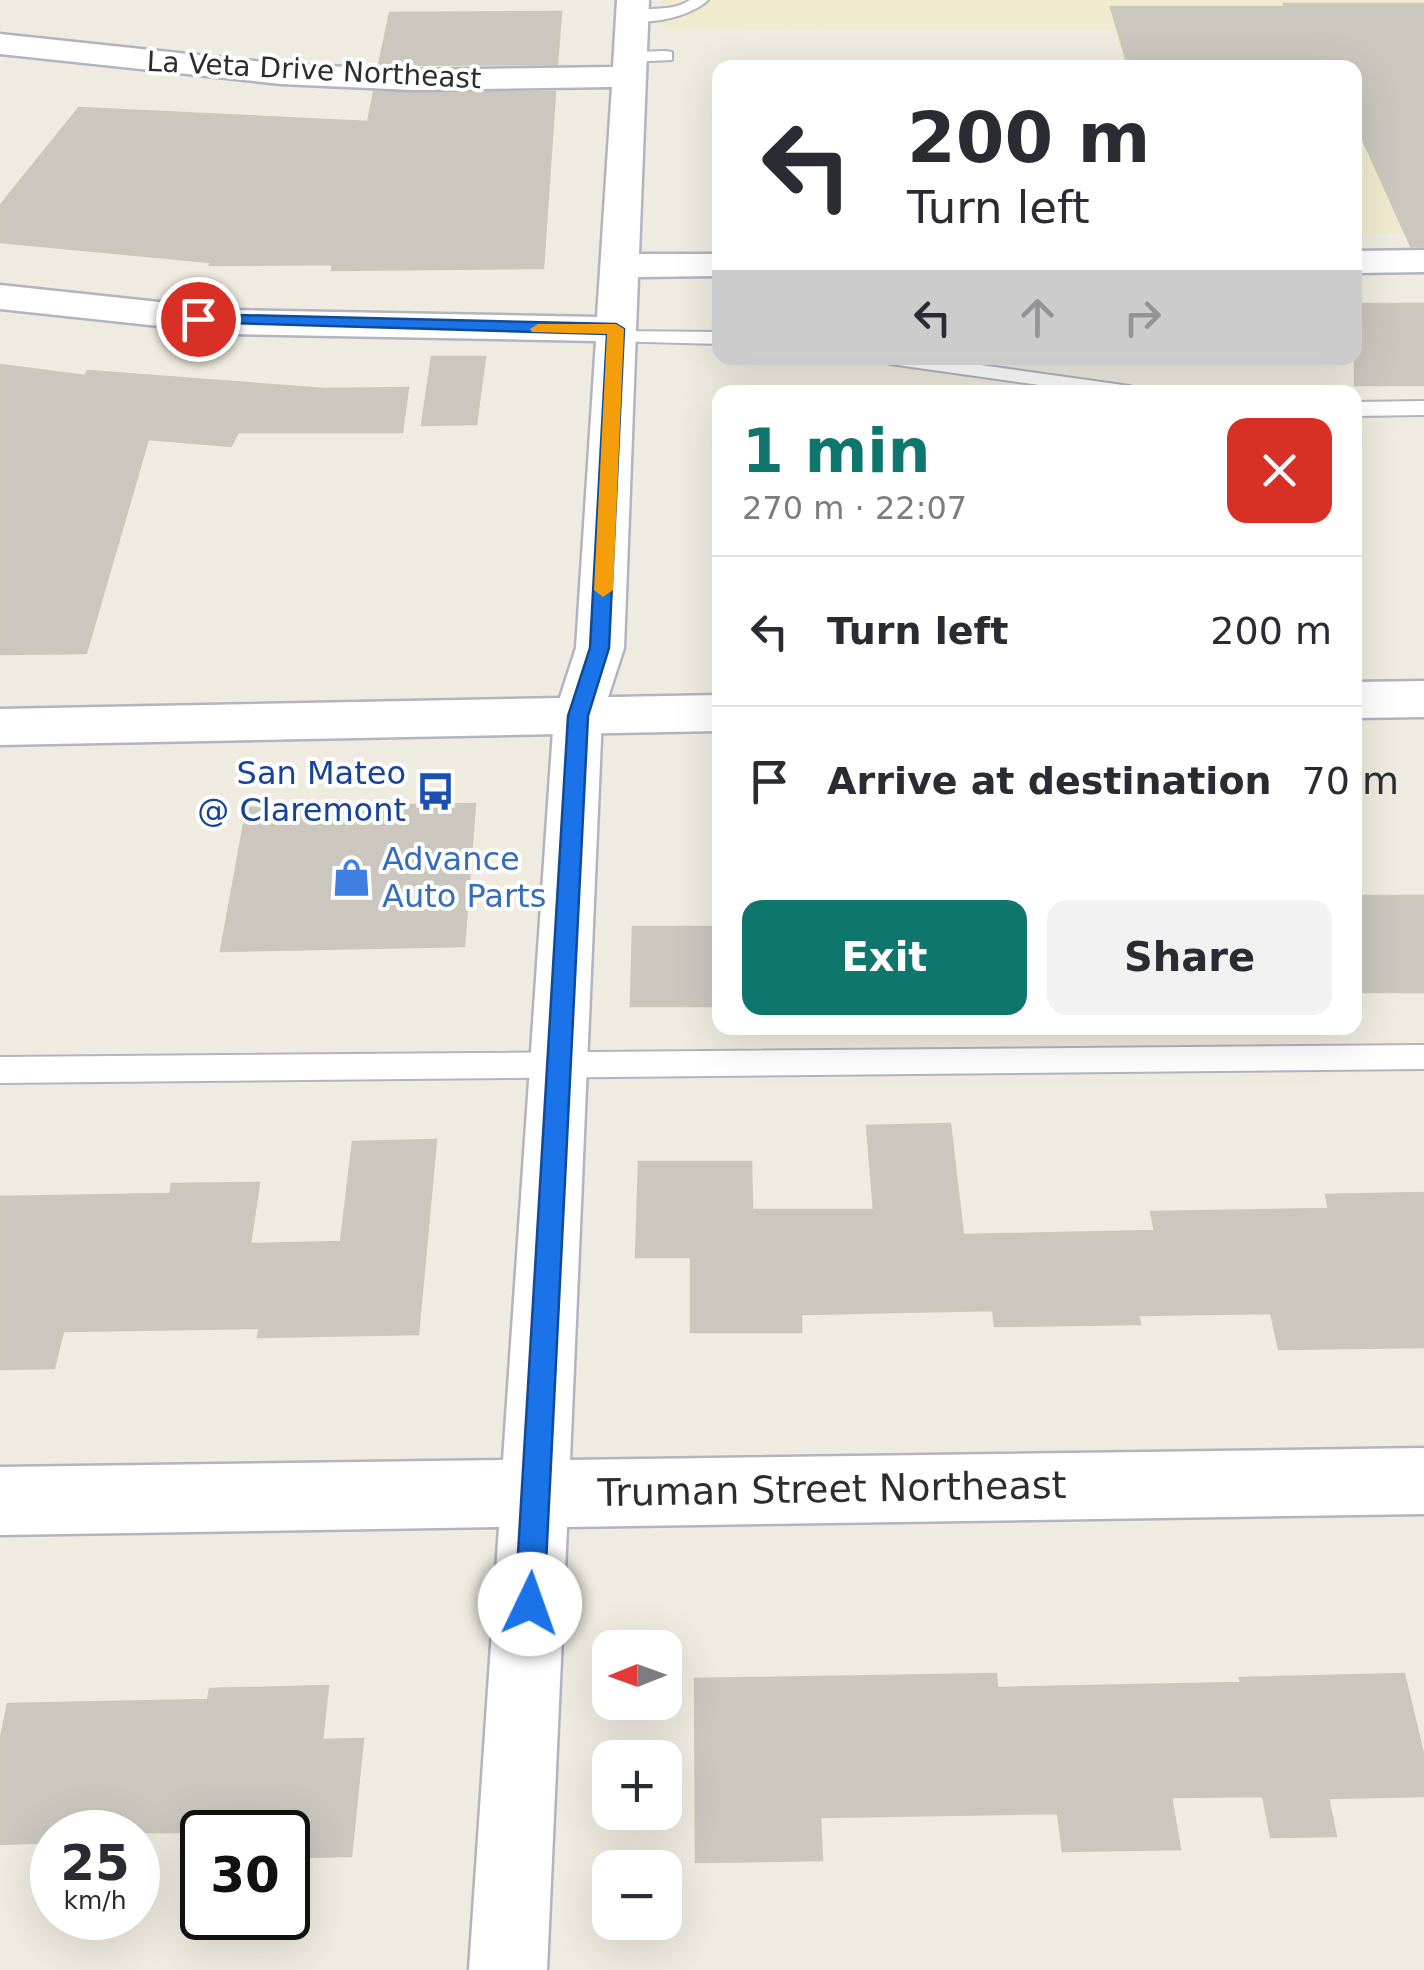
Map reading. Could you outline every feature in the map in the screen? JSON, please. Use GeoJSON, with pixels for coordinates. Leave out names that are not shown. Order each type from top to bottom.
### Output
{"type":"FeatureCollection","features":[{"type":"Feature","properties":{"kind":"street","name":"La Veta Drive Northeast"},"geometry":{"type":"LineString","coordinates":[[0,44],[282,74],[412,80],[638,41]]}},
{"type":"Feature","properties":{"kind":"street"},"geometry":{"type":"LineString","coordinates":[[508,1970],[578,716],[600,648],[615,333],[638,41]]}},
{"type":"Feature","properties":{"kind":"street"},"geometry":{"type":"LineString","coordinates":[[1362,262],[1424,261]]}},
{"type":"Feature","properties":{"kind":"street"},"geometry":{"type":"LineString","coordinates":[[621,266],[712,265]]}},
{"type":"Feature","properties":{"kind":"street"},"geometry":{"type":"LineString","coordinates":[[0,297],[234,322],[615,333]]}},
{"type":"Feature","properties":{"kind":"street"},"geometry":{"type":"LineString","coordinates":[[1362,700],[1424,699]]}},
{"type":"Feature","properties":{"kind":"street"},"geometry":{"type":"LineString","coordinates":[[0,727],[712,712]]}},
{"type":"Feature","properties":{"kind":"street","name":"Truman Street Northeast"},"geometry":{"type":"LineString","coordinates":[[0,1501],[1424,1481]]}},
{"type":"Feature","properties":{"kind":"lane"},"geometry":{"type":"LineString","coordinates":[[638,41],[700,0]]}},
{"type":"Feature","properties":{"kind":"lane"},"geometry":{"type":"LineString","coordinates":[[615,333],[712,338]]}},
{"type":"Feature","properties":{"kind":"lane"},"geometry":{"type":"LineString","coordinates":[[939,365],[1081,385]]}},
{"type":"Feature","properties":{"kind":"lane"},"geometry":{"type":"LineString","coordinates":[[1362,408],[1424,408]]}},
{"type":"Feature","properties":{"kind":"lane"},"geometry":{"type":"LineString","coordinates":[[0,1070],[1424,1057]]}},
{"type":"Feature","properties":{"kind":"shaded area"},"geometry":{"type":"Polygon","coordinates":[[[662,0],[1424,0],[1424,233],[1362,234],[1362,60],[1124,60],[1114,30],[661,29],[662,0]]]}},
{"type":"Feature","properties":{"kind":"building"},"geometry":{"type":"Polygon","coordinates":[[[1284,4],[1424,4],[1424,246],[1411,246],[1362,138],[1362,60],[1126,60],[1111,7],[1286,7],[1284,4]]]}},
{"type":"Feature","properties":{"kind":"building"},"geometry":{"type":"Polygon","coordinates":[[[561,12],[557,64],[379,65],[390,13],[561,12]]]}},
{"type":"Feature","properties":{"kind":"building"},"geometry":{"type":"Polygon","coordinates":[[[374,92],[555,92],[543,268],[332,270],[333,264],[210,265],[211,262],[0,242],[0,206],[79,108],[368,122],[374,92]]]}},
{"type":"Feature","properties":{"kind":"building"},"geometry":{"type":"Polygon","coordinates":[[[1362,304],[1424,304],[1424,385],[1355,385],[1355,365],[1362,365],[1362,304]]]}},
{"type":"Feature","properties":{"kind":"building"},"geometry":{"type":"Polygon","coordinates":[[[432,357],[485,357],[476,424],[422,425],[432,357]]]}},
{"type":"Feature","properties":{"kind":"building"},"geometry":{"type":"Polygon","coordinates":[[[0,365],[85,376],[88,371],[324,389],[408,388],[402,432],[238,432],[231,446],[148,439],[86,653],[0,654],[0,365]]]}},
{"type":"Feature","properties":{"kind":"building","name":"Advance Auto Parts"},"geometry":{"type":"Polygon","coordinates":[[[475,804],[464,946],[221,951],[247,808],[475,804]]]}},
{"type":"Feature","properties":{"kind":"building"},"geometry":{"type":"Polygon","coordinates":[[[1362,896],[1424,896],[1424,992],[1362,992],[1362,896]]]}},
{"type":"Feature","properties":{"kind":"building"},"geometry":{"type":"Polygon","coordinates":[[[633,927],[712,927],[712,1006],[631,1006],[633,927]]]}},
{"type":"Feature","properties":{"kind":"building"},"geometry":{"type":"Polygon","coordinates":[[[950,1124],[963,1235],[1155,1231],[1151,1212],[1329,1209],[1326,1195],[1424,1193],[1424,1347],[1279,1349],[1271,1313],[1138,1315],[1140,1324],[995,1326],[993,1310],[801,1314],[801,1332],[691,1332],[691,1257],[636,1257],[639,1162],[751,1162],[752,1210],[874,1210],[867,1126],[950,1124]]]}},
{"type":"Feature","properties":{"kind":"building"},"geometry":{"type":"Polygon","coordinates":[[[436,1140],[418,1334],[258,1337],[260,1328],[63,1331],[54,1368],[0,1369],[0,1197],[170,1194],[172,1184],[259,1183],[250,1244],[341,1242],[353,1142],[436,1140]]]}},
{"type":"Feature","properties":{"kind":"building"},"geometry":{"type":"Polygon","coordinates":[[[996,1674],[997,1688],[1241,1683],[1240,1678],[1404,1674],[1424,1758],[1424,1796],[1328,1798],[1336,1836],[1271,1837],[1263,1796],[1171,1797],[1180,1849],[1063,1851],[1058,1813],[820,1817],[822,1860],[696,1862],[695,1679],[996,1674]]]}},
{"type":"Feature","properties":{"kind":"building"},"geometry":{"type":"Polygon","coordinates":[[[328,1686],[322,1740],[363,1739],[351,1856],[310,1857],[310,1810],[180,1810],[180,1832],[160,1832],[160,1810],[30,1810],[30,1843],[0,1844],[0,1742],[8,1704],[208,1700],[210,1689],[328,1686]]]}},
{"type":"Feature","properties":{"kind":"slow traffic"},"geometry":{"type":"LineString","coordinates":[[538,329],[616,329],[603,590]]}},
{"type":"Feature","properties":{"kind":"place","name":"San Mateo @ Claremont"},"geometry":{"type":"Point","coordinates":[436,791]}},
{"type":"Feature","properties":{"kind":"place","name":"Advance Auto Parts"},"geometry":{"type":"Point","coordinates":[352,877]}},
{"type":"Feature","properties":{"kind":"route"},"geometry":{"type":"LineString","coordinates":[[198,319],[616,329],[600,648],[578,716],[530,1604]]}}]}
